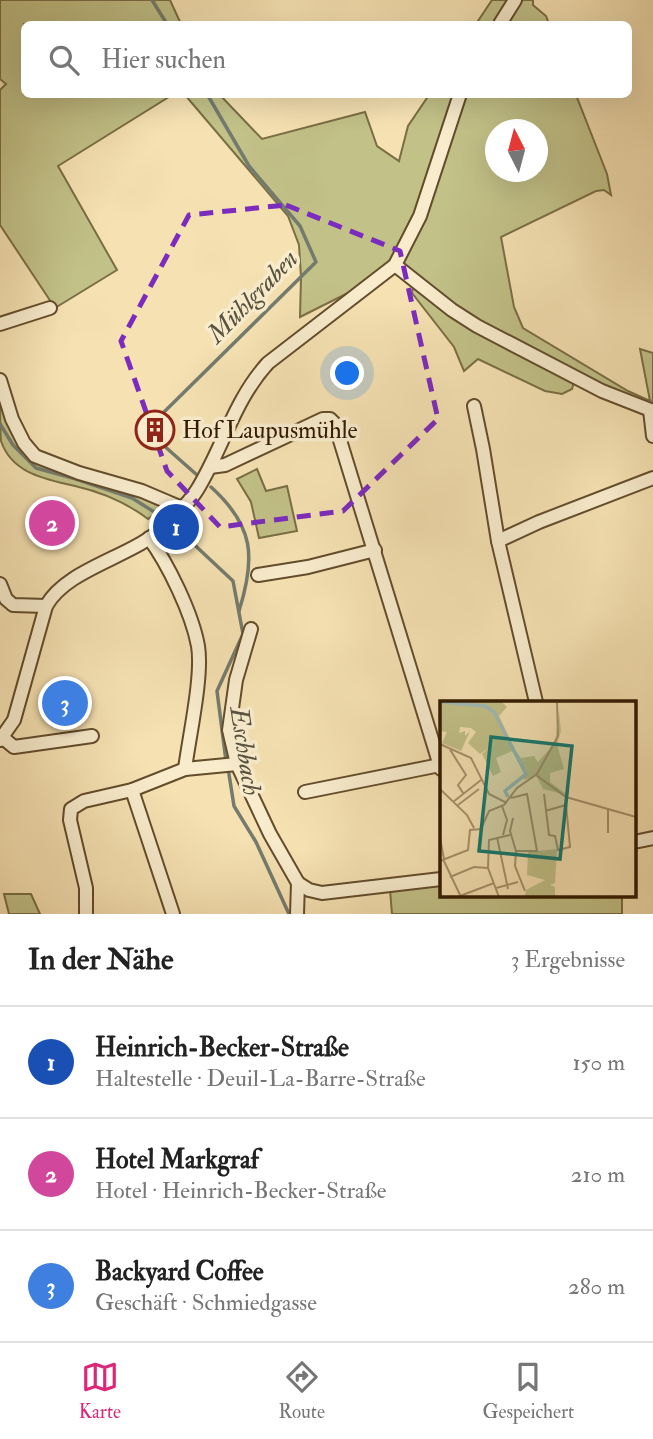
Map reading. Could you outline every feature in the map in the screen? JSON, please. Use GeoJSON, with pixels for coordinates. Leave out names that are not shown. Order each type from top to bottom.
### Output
{"type":"FeatureCollection","features":[{"type":"Feature","properties":{"kind":"street"},"geometry":{"type":"LineString","coordinates":[[502,21],[515,0]]}},
{"type":"Feature","properties":{"kind":"street"},"geometry":{"type":"LineString","coordinates":[[92,736],[14,747],[1,739],[14,720],[46,606],[53,593],[64,584],[163,529],[196,491],[236,408],[260,372],[395,265],[420,216],[459,98]]}},
{"type":"Feature","properties":{"kind":"street"},"geometry":{"type":"LineString","coordinates":[[395,265],[477,326],[602,391],[651,411],[653,436]]}},
{"type":"Feature","properties":{"kind":"street"},"geometry":{"type":"LineString","coordinates":[[0,324],[50,308]]}},
{"type":"Feature","properties":{"kind":"street"},"geometry":{"type":"LineString","coordinates":[[0,380],[12,419],[24,443],[35,456],[182,508]]}},
{"type":"Feature","properties":{"kind":"street"},"geometry":{"type":"LineString","coordinates":[[474,406],[498,541],[536,701]]}},
{"type":"Feature","properties":{"kind":"street"},"geometry":{"type":"LineString","coordinates":[[209,467],[225,465],[323,419],[330,419],[335,424],[440,764]]}},
{"type":"Feature","properties":{"kind":"street"},"geometry":{"type":"LineString","coordinates":[[498,541],[539,522],[653,478]]}},
{"type":"Feature","properties":{"kind":"street"},"geometry":{"type":"LineString","coordinates":[[149,537],[163,556],[192,623],[198,647],[199,668],[185,769]]}},
{"type":"Feature","properties":{"kind":"street"},"geometry":{"type":"LineString","coordinates":[[258,575],[308,567],[375,550]]}},
{"type":"Feature","properties":{"kind":"street"},"geometry":{"type":"LineString","coordinates":[[0,584],[6,599],[13,605],[46,606]]}},
{"type":"Feature","properties":{"kind":"street"},"geometry":{"type":"LineString","coordinates":[[251,629],[236,680],[229,730],[237,764],[270,834],[298,883],[309,890],[322,893],[440,879]]}},
{"type":"Feature","properties":{"kind":"street"},"geometry":{"type":"LineString","coordinates":[[86,914],[86,888],[70,820],[71,809],[84,801],[132,790],[185,769],[237,764]]}},
{"type":"Feature","properties":{"kind":"street"},"geometry":{"type":"LineString","coordinates":[[305,792],[440,767]]}},
{"type":"Feature","properties":{"kind":"street"},"geometry":{"type":"LineString","coordinates":[[132,790],[173,914]]}},
{"type":"Feature","properties":{"kind":"street"},"geometry":{"type":"LineString","coordinates":[[297,914],[298,883]]}},
{"type":"Feature","properties":{"kind":"highlighted area"},"geometry":{"type":"Polygon","coordinates":[[[286,205],[400,251],[438,419],[343,511],[220,527],[167,471],[121,341],[189,215],[286,205]]]}},
{"type":"Feature","properties":{"kind":"shaded area"},"geometry":{"type":"Polygon","coordinates":[[[0,0],[170,0],[180,21],[21,21],[21,98],[167,98],[58,166],[117,270],[55,308],[0,225],[0,90],[6,84],[0,79],[0,0]]]}},
{"type":"Feature","properties":{"kind":"shaded area"},"geometry":{"type":"Polygon","coordinates":[[[492,0],[533,0],[533,5],[548,21],[478,21],[492,0]]]}},
{"type":"Feature","properties":{"kind":"shaded area"},"geometry":{"type":"Polygon","coordinates":[[[188,98],[223,98],[262,139],[365,112],[377,146],[399,161],[408,126],[427,98],[577,98],[607,174],[611,195],[604,190],[596,191],[501,237],[514,307],[523,328],[628,391],[650,401],[640,349],[653,353],[653,399],[650,410],[575,378],[572,389],[562,394],[545,391],[478,359],[464,371],[454,347],[412,293],[414,279],[395,265],[384,275],[300,317],[299,245],[288,216],[188,98]]]}},
{"type":"Feature","properties":{"kind":"shaded area"},"geometry":{"type":"Polygon","coordinates":[[[0,398],[18,443],[105,483],[166,506],[148,519],[104,495],[42,477],[22,468],[6,452],[1,441],[0,398]]]}},
{"type":"Feature","properties":{"kind":"shaded area"},"geometry":{"type":"Polygon","coordinates":[[[257,469],[266,491],[287,486],[297,531],[259,538],[251,502],[237,479],[257,469]]]}},
{"type":"Feature","properties":{"kind":"shaded area"},"geometry":{"type":"Polygon","coordinates":[[[440,877],[440,897],[622,897],[622,914],[392,914],[390,890],[440,877]]]}},
{"type":"Feature","properties":{"kind":"shaded area"},"geometry":{"type":"Polygon","coordinates":[[[4,894],[31,894],[40,914],[9,914],[4,894]]]}},
{"type":"Feature","properties":{"kind":"waterway","name":"Mühlgraben"},"geometry":{"type":"LineString","coordinates":[[152,0],[165,21]]}},
{"type":"Feature","properties":{"kind":"waterway","name":"Mühlgraben"},"geometry":{"type":"LineString","coordinates":[[197,475],[162,444],[160,416],[316,262],[300,226],[249,166],[209,98]]}},
{"type":"Feature","properties":{"kind":"waterway","name":"Eschbach"},"geometry":{"type":"LineString","coordinates":[[0,424],[13,445],[36,468],[132,498],[159,515]]}},
{"type":"Feature","properties":{"kind":"waterway","name":"Mühlgraben"},"geometry":{"type":"LineString","coordinates":[[211,487],[236,515],[248,543],[248,574],[239,611]]}},
{"type":"Feature","properties":{"kind":"waterway","name":"Eschbach"},"geometry":{"type":"LineString","coordinates":[[175,530],[233,581],[243,634],[217,691],[226,761]]}},
{"type":"Feature","properties":{"kind":"waterway","name":"Eschbach"},"geometry":{"type":"LineString","coordinates":[[228,768],[234,806],[256,842],[289,914]]}},
{"type":"Feature","properties":{"kind":"place","name":"Hof Laupusmühle"},"geometry":{"type":"Point","coordinates":[155,430]}},
{"type":"Feature","properties":{"kind":"place","name":"Hotel Markgraf"},"geometry":{"type":"Point","coordinates":[52,523]}},
{"type":"Feature","properties":{"kind":"place","name":"Heinrich-Becker-Straße"},"geometry":{"type":"Point","coordinates":[176,527]}},
{"type":"Feature","properties":{"kind":"place","name":"Backyard Coffee"},"geometry":{"type":"Point","coordinates":[65,703]}}]}
